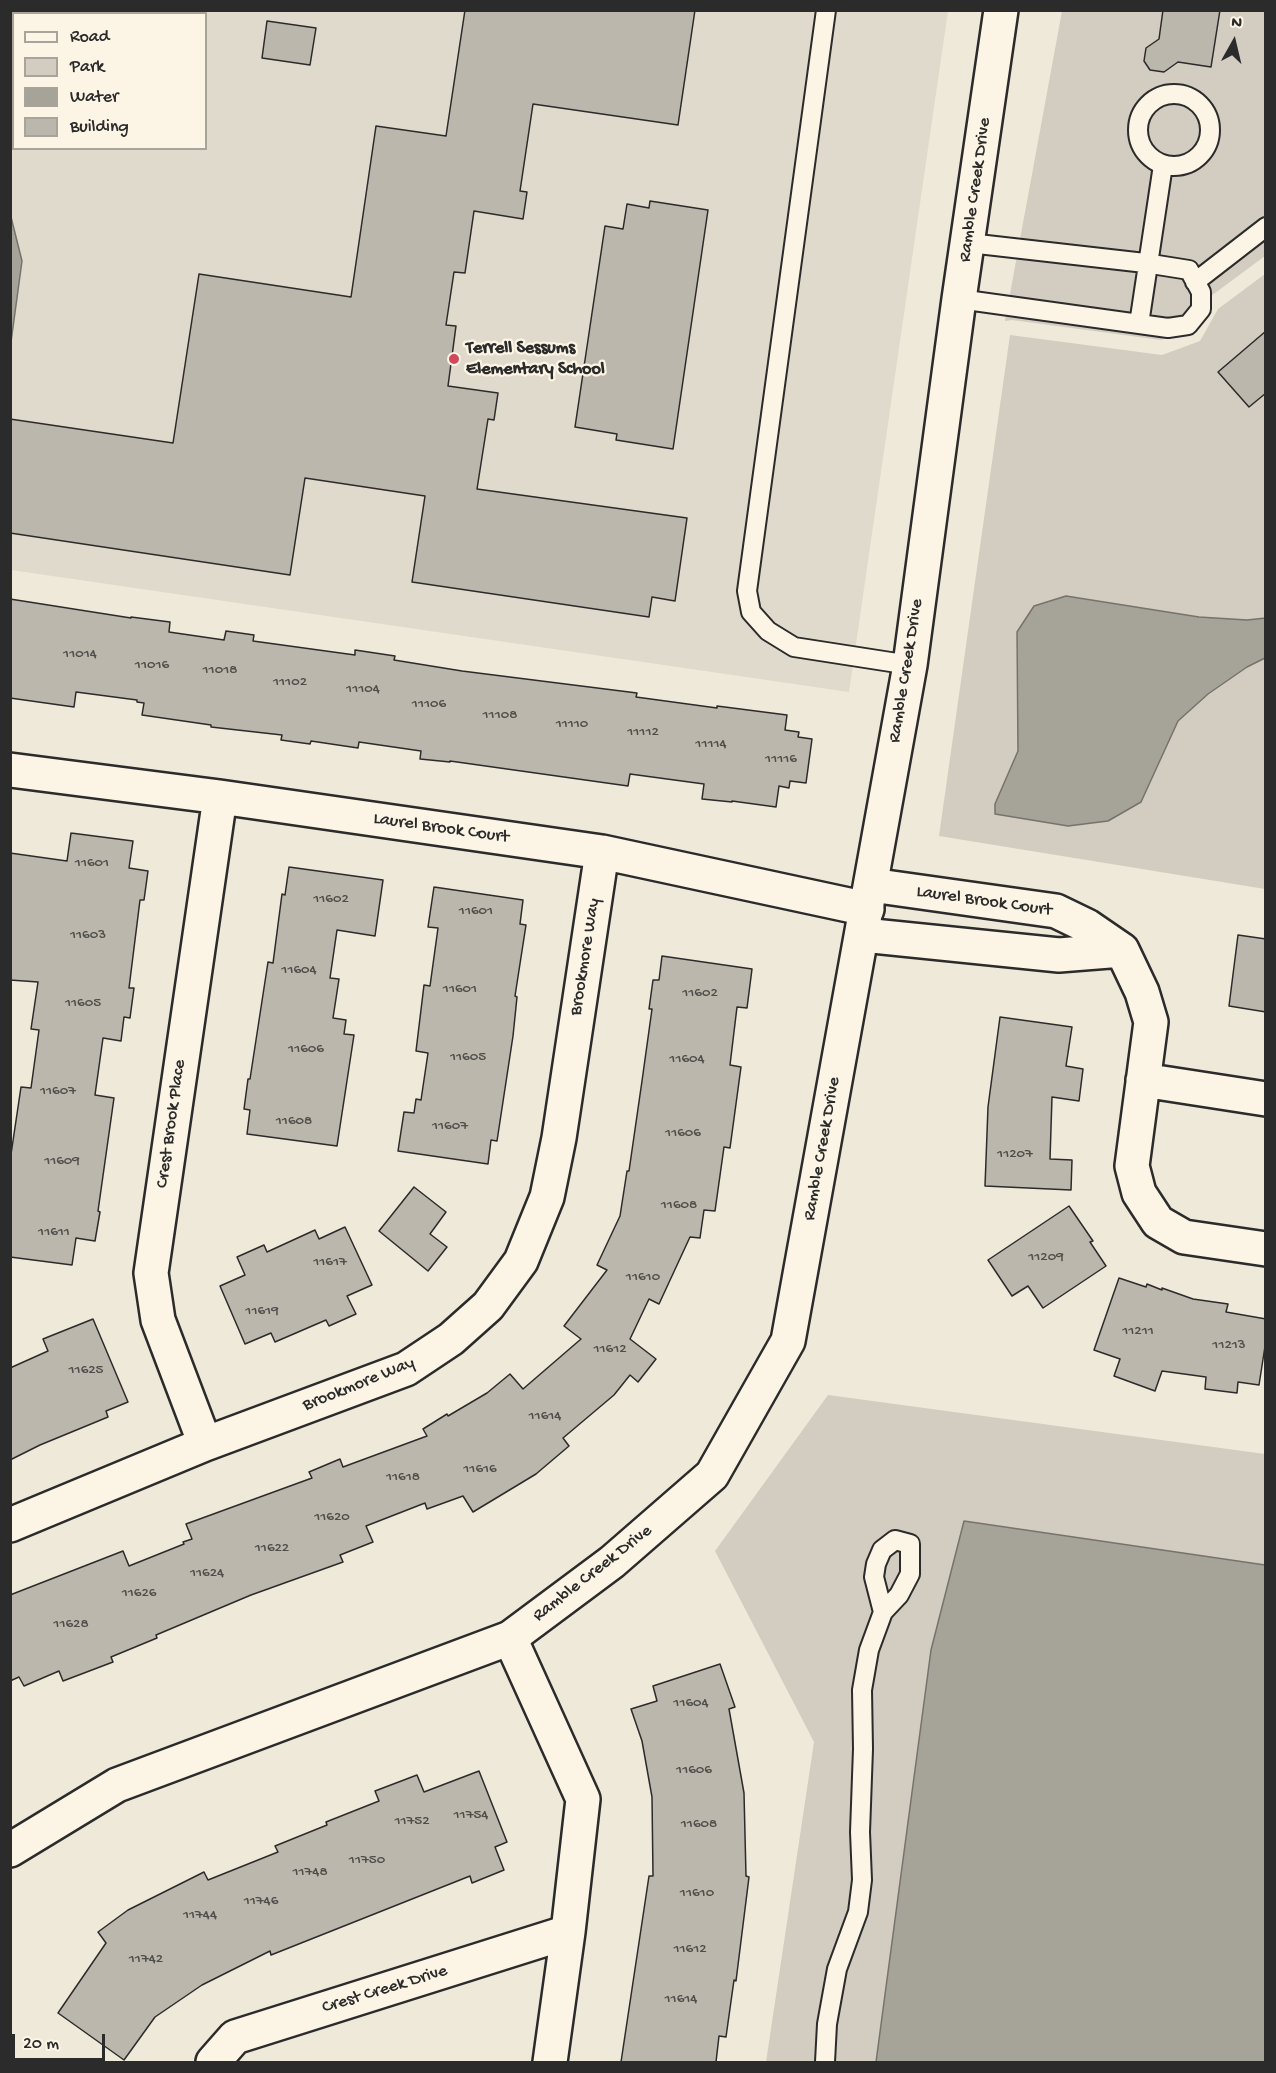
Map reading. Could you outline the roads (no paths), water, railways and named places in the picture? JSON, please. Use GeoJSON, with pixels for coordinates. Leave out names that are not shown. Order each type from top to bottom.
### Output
{"type":"FeatureCollection","features":[{"type":"Feature","properties":{"kind":"street","name":"Ramble Creek Drive"},"geometry":{"type":"LineString","coordinates":[[10,1850],[117,1785],[510,1638],[612,1562],[712,1475],[788,1341],[910,665],[959,299],[969,243],[1001,10]]}},
{"type":"Feature","properties":{"kind":"street","name":"Laurel Brook Court"},"geometry":{"type":"LineString","coordinates":[[10,770],[220,796],[602,852],[867,910],[1059,956],[1122,950]]}},
{"type":"Feature","properties":{"kind":"street","name":"Crest Brook Place"},"geometry":{"type":"LineString","coordinates":[[206,1444],[158,1320],[151,1273],[220,796]]}},
{"type":"Feature","properties":{"kind":"street","name":"Brookmore Way"},"geometry":{"type":"LineString","coordinates":[[10,1525],[206,1444],[406,1369],[451,1340],[488,1306],[521,1262],[547,1197],[559,1138],[602,852]]}},
{"type":"Feature","properties":{"kind":"street","name":"Laurel Brook Court"},"geometry":{"type":"LineString","coordinates":[[867,910],[1056,911],[1087,926],[1122,950]]}},
{"type":"Feature","properties":{"kind":"street"},"geometry":{"type":"LineString","coordinates":[[1122,950],[1142,992],[1151,1022],[1132,1166],[1139,1193],[1158,1221],[1184,1237],[1266,1249]]}},
{"type":"Feature","properties":{"kind":"street"},"geometry":{"type":"LineString","coordinates":[[1143,1080],[1266,1099]]}},
{"type":"Feature","properties":{"kind":"street"},"geometry":{"type":"LineString","coordinates":[[510,1638],[583,1799],[550,2062]]}},
{"type":"Feature","properties":{"kind":"street","name":"Crest Creek Drive"},"geometry":{"type":"LineString","coordinates":[[213,2062],[235,2037],[568,1932]]}},
{"type":"Feature","properties":{"kind":"lane"},"geometry":{"type":"LineString","coordinates":[[826,10],[747,591],[751,612],[768,631],[794,647],[910,665]]}},
{"type":"Feature","properties":{"kind":"lane"},"geometry":{"type":"LineString","coordinates":[[1139,324],[1164,165]]}},
{"type":"Feature","properties":{"kind":"lane"},"geometry":{"type":"LineString","coordinates":[[1195,282],[1266,227]]}},
{"type":"Feature","properties":{"kind":"lane"},"geometry":{"type":"LineString","coordinates":[[959,299],[1168,328],[1188,325],[1201,309],[1201,292],[1189,270],[969,243]]}},
{"type":"Feature","properties":{"kind":"lane"},"geometry":{"type":"LineString","coordinates":[[825,2062],[827,2024],[837,1969],[858,1912],[862,1880],[860,1832],[863,1749],[862,1690],[869,1650],[883,1612]]}},
{"type":"Feature","properties":{"kind":"water"},"geometry":{"type":"Polygon","coordinates":[[[11,217],[22,261],[11,342],[11,217]]]}},
{"type":"Feature","properties":{"kind":"water"},"geometry":{"type":"Polygon","coordinates":[[[1066,596],[1199,617],[1247,620],[1266,618],[1265,658],[1247,667],[1208,694],[1178,721],[1141,802],[1108,821],[1068,826],[995,814],[995,804],[1018,751],[1017,632],[1034,606],[1066,596]]]}},
{"type":"Feature","properties":{"kind":"water"},"geometry":{"type":"Polygon","coordinates":[[[964,1521],[1265,1565],[1265,2062],[876,2062],[931,1650],[964,1521]]]}},
{"type":"Feature","properties":{"kind":"place","name":"Terrell Sessums Elementary School"},"geometry":{"type":"Point","coordinates":[454,359]}}]}
